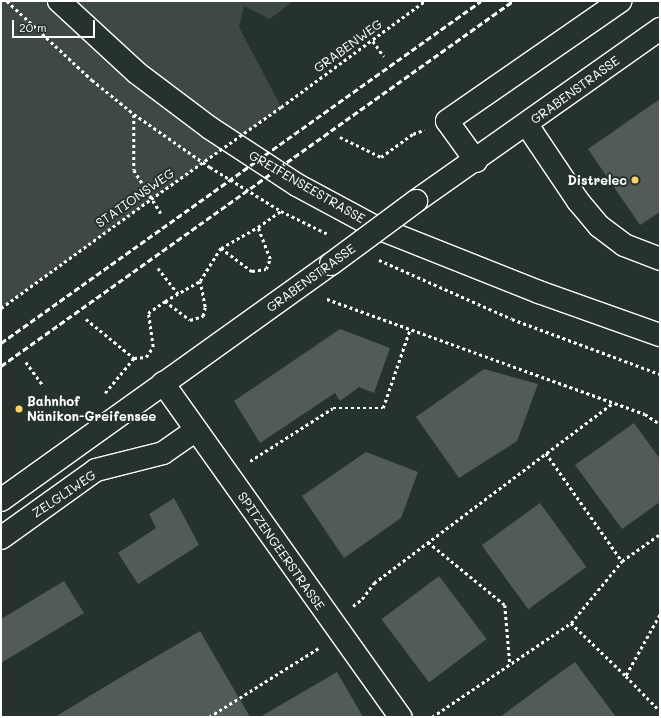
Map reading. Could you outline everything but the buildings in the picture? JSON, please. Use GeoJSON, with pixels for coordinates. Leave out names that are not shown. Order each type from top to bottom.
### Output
{"type":"FeatureCollection","features":[{"type":"Feature","properties":{"kind":"street","name":"GREIFENSEESTRASSE"},"geometry":{"type":"LineString","coordinates":[[59,1],[137,73],[210,128],[297,185],[373,226],[539,292],[660,335]]}},
{"type":"Feature","properties":{"kind":"street"},"geometry":{"type":"LineString","coordinates":[[476,161],[447,121],[620,1]]}},
{"type":"Feature","properties":{"kind":"street","name":"GRABENSTRASSE"},"geometry":{"type":"LineString","coordinates":[[1,500],[331,264],[416,201],[476,161],[660,29]]}},
{"type":"Feature","properties":{"kind":"street"},"geometry":{"type":"LineString","coordinates":[[527,124],[578,201],[599,226],[624,245],[660,259]]}},
{"type":"Feature","properties":{"kind":"street","name":"SPITZENGEERSTRASSE"},"geometry":{"type":"LineString","coordinates":[[163,383],[400,717]]}},
{"type":"Feature","properties":{"kind":"street","name":"ZELGLIWEG"},"geometry":{"type":"LineString","coordinates":[[1,538],[96,470],[163,454],[196,430]]}},
{"type":"Feature","properties":{"kind":"path","name":"GRABENWEG"},"geometry":{"type":"LineString","coordinates":[[281,107],[425,1]]}},
{"type":"Feature","properties":{"kind":"path"},"geometry":{"type":"LineString","coordinates":[[372,41],[384,57]]}},
{"type":"Feature","properties":{"kind":"path","name":"STATIONSWEG"},"geometry":{"type":"LineString","coordinates":[[1,308],[281,107]]}},
{"type":"Feature","properties":{"kind":"path"},"geometry":{"type":"LineString","coordinates":[[134,114],[134,170],[162,215]]}},
{"type":"Feature","properties":{"kind":"path"},"geometry":{"type":"LineString","coordinates":[[340,137],[382,157],[413,134],[447,121]]}},
{"type":"Feature","properties":{"kind":"path"},"geometry":{"type":"LineString","coordinates":[[86,319],[134,358],[146,357],[153,347],[148,313],[165,301],[200,281],[221,248],[258,227],[281,211]]}},
{"type":"Feature","properties":{"kind":"path"},"geometry":{"type":"LineString","coordinates":[[221,248],[252,271],[266,269],[270,259],[258,227]]}},
{"type":"Feature","properties":{"kind":"path"},"geometry":{"type":"LineString","coordinates":[[158,268],[178,294]]}},
{"type":"Feature","properties":{"kind":"path"},"geometry":{"type":"LineString","coordinates":[[165,301],[190,320],[203,316],[205,307],[200,281]]}},
{"type":"Feature","properties":{"kind":"path"},"geometry":{"type":"LineString","coordinates":[[296,288],[613,402],[645,414],[660,424]]}},
{"type":"Feature","properties":{"kind":"path"},"geometry":{"type":"LineString","coordinates":[[228,476],[333,408],[383,408],[410,329]]}},
{"type":"Feature","properties":{"kind":"path"},"geometry":{"type":"LineString","coordinates":[[105,393],[134,358]]}},
{"type":"Feature","properties":{"kind":"path"},"geometry":{"type":"LineString","coordinates":[[26,362],[43,385]]}},
{"type":"Feature","properties":{"kind":"path"},"geometry":{"type":"LineString","coordinates":[[209,717],[336,628],[374,583],[613,402]]}},
{"type":"Feature","properties":{"kind":"path"},"geometry":{"type":"LineString","coordinates":[[546,453],[622,561]]}},
{"type":"Feature","properties":{"kind":"path"},"geometry":{"type":"LineString","coordinates":[[432,717],[571,623],[622,561],[660,534]]}},
{"type":"Feature","properties":{"kind":"path"},"geometry":{"type":"LineString","coordinates":[[428,542],[504,604],[510,665]]}},
{"type":"Feature","properties":{"kind":"path"},"geometry":{"type":"LineString","coordinates":[[626,676],[660,615]]}},
{"type":"Feature","properties":{"kind":"path"},"geometry":{"type":"LineString","coordinates":[[571,623],[660,711]]}},
{"type":"Feature","properties":{"kind":"shaded area"},"geometry":{"type":"Polygon","coordinates":[[[1,1],[293,1],[270,19],[244,6],[239,27],[281,107],[1,308],[1,1]]]}},
{"type":"Feature","properties":{"kind":"railway"},"geometry":{"type":"LineString","coordinates":[[1,343],[481,1]]}},
{"type":"Feature","properties":{"kind":"railway"},"geometry":{"type":"LineString","coordinates":[[1,366],[513,1]]}},
{"type":"Feature","properties":{"kind":"place","name":"Distrelec"},"geometry":{"type":"Point","coordinates":[635,180]}},
{"type":"Feature","properties":{"kind":"place","name":"Bahnhof Nänikon-Greifensee"},"geometry":{"type":"Point","coordinates":[19,409]}}]}
